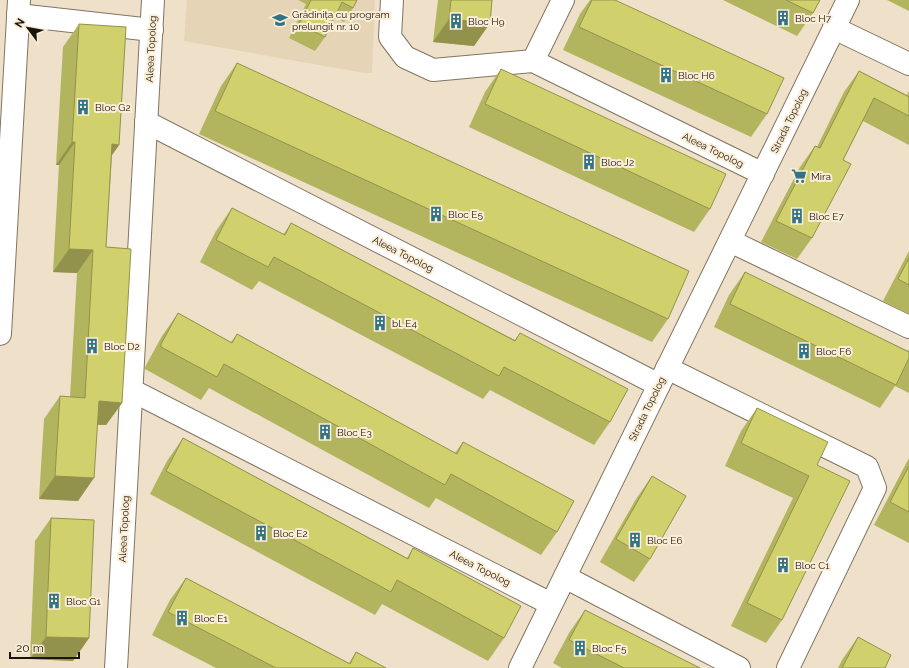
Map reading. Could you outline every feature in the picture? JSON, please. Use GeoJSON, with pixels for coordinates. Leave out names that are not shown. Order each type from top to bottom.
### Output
{"type":"FeatureCollection","features":[{"type":"Feature","properties":{"kind":"street","name":"Aleea Topolog"},"geometry":{"type":"LineString","coordinates":[[116,668],[153,0]]}},
{"type":"Feature","properties":{"kind":"street"},"geometry":{"type":"LineString","coordinates":[[392,0],[390,37],[406,57],[433,70],[533,61],[563,0]]}},
{"type":"Feature","properties":{"kind":"street","name":"Strada Topolog"},"geometry":{"type":"LineString","coordinates":[[520,668],[848,0]]}},
{"type":"Feature","properties":{"kind":"street"},"geometry":{"type":"LineString","coordinates":[[0,334],[8,55],[19,8],[152,30]]}},
{"type":"Feature","properties":{"kind":"street"},"geometry":{"type":"LineString","coordinates":[[834,28],[909,64]]}},
{"type":"Feature","properties":{"kind":"street","name":"Aleea Topolog"},"geometry":{"type":"LineString","coordinates":[[533,61],[763,174]]}},
{"type":"Feature","properties":{"kind":"street","name":"Aleea Topolog"},"geometry":{"type":"LineString","coordinates":[[146,122],[663,376],[866,467],[875,488],[788,668]]}},
{"type":"Feature","properties":{"kind":"street"},"geometry":{"type":"LineString","coordinates":[[730,241],[909,327]]}},
{"type":"Feature","properties":{"kind":"street","name":"Aleea Topolog"},"geometry":{"type":"LineString","coordinates":[[131,390],[551,604]]}},
{"type":"Feature","properties":{"kind":"street"},"geometry":{"type":"LineString","coordinates":[[565,577],[739,668]]}},
{"type":"Feature","properties":{"kind":"shaded area","name":"Grădinița cu program prelungit nr. 10"},"geometry":{"type":"Polygon","coordinates":[[[187,0],[375,0],[372,73],[364,73],[184,41],[187,0]]]}},
{"type":"Feature","properties":{"kind":"building"},"geometry":{"type":"Polygon","coordinates":[[[311,0],[357,0],[353,8],[342,2],[325,37],[299,24],[311,0]]]}},
{"type":"Feature","properties":{"kind":"building"},"geometry":{"type":"Polygon","coordinates":[[[451,0],[492,0],[490,23],[449,19],[451,0]]]}},
{"type":"Feature","properties":{"kind":"building"},"geometry":{"type":"Polygon","coordinates":[[[592,0],[615,0],[784,78],[767,114],[579,27],[592,0]]]}},
{"type":"Feature","properties":{"kind":"building"},"geometry":{"type":"Polygon","coordinates":[[[786,0],[820,0],[813,13],[786,0]]]}},
{"type":"Feature","properties":{"kind":"building"},"geometry":{"type":"Polygon","coordinates":[[[79,24],[126,27],[119,145],[112,144],[106,247],[131,249],[122,403],[99,401],[94,478],[55,476],[60,396],[85,398],[93,250],[69,249],[75,142],[72,142],[79,24]]]}},
{"type":"Feature","properties":{"kind":"building"},"geometry":{"type":"Polygon","coordinates":[[[237,63],[689,271],[668,319],[215,111],[237,63]]]}},
{"type":"Feature","properties":{"kind":"building"},"geometry":{"type":"Polygon","coordinates":[[[501,69],[726,174],[710,209],[485,104],[501,69]]]}},
{"type":"Feature","properties":{"kind":"building"},"geometry":{"type":"Polygon","coordinates":[[[859,71],[909,97],[909,116],[874,98],[843,160],[851,164],[812,238],[776,221],[815,146],[820,148],[859,71]]]}},
{"type":"Feature","properties":{"kind":"building"},"geometry":{"type":"Polygon","coordinates":[[[232,208],[285,235],[291,223],[515,341],[520,333],[628,389],[610,422],[504,367],[499,376],[274,257],[268,267],[216,240],[232,208]]]}},
{"type":"Feature","properties":{"kind":"building"},"geometry":{"type":"Polygon","coordinates":[[[909,258],[909,285],[898,279],[909,258]]]}},
{"type":"Feature","properties":{"kind":"building"},"geometry":{"type":"Polygon","coordinates":[[[745,272],[909,352],[909,358],[896,385],[730,304],[745,272]]]}},
{"type":"Feature","properties":{"kind":"building"},"geometry":{"type":"Polygon","coordinates":[[[178,313],[232,343],[237,334],[457,454],[463,442],[574,501],[557,532],[451,474],[445,485],[224,364],[217,377],[161,347],[161,344],[178,313]]]}},
{"type":"Feature","properties":{"kind":"building"},"geometry":{"type":"Polygon","coordinates":[[[757,408],[828,442],[817,465],[850,481],[782,620],[747,603],[809,476],[741,443],[757,408]]]}},
{"type":"Feature","properties":{"kind":"building"},"geometry":{"type":"Polygon","coordinates":[[[183,438],[408,559],[413,548],[521,606],[504,638],[397,580],[391,592],[166,471],[183,438]]]}},
{"type":"Feature","properties":{"kind":"building"},"geometry":{"type":"Polygon","coordinates":[[[909,466],[909,512],[890,502],[909,466]]]}},
{"type":"Feature","properties":{"kind":"building"},"geometry":{"type":"Polygon","coordinates":[[[652,476],[686,496],[650,559],[616,539],[652,476]]]}},
{"type":"Feature","properties":{"kind":"building"},"geometry":{"type":"Polygon","coordinates":[[[51,518],[94,520],[89,638],[46,637],[51,518]]]}},
{"type":"Feature","properties":{"kind":"building"},"geometry":{"type":"Polygon","coordinates":[[[186,578],[350,664],[356,652],[386,668],[276,668],[168,612],[186,578]]]}},
{"type":"Feature","properties":{"kind":"building"},"geometry":{"type":"Polygon","coordinates":[[[585,610],[700,668],[624,668],[569,640],[585,610]]]}},
{"type":"Feature","properties":{"kind":"building"},"geometry":{"type":"Polygon","coordinates":[[[858,637],[891,655],[885,668],[842,668],[858,637]]]}},
{"type":"Feature","properties":{"kind":"place","name":"Bloc H7"},"geometry":{"type":"Point","coordinates":[783,18]}},
{"type":"Feature","properties":{"kind":"place","name":"Grădinița cu program prelungit nr. 10"},"geometry":{"type":"Point","coordinates":[280,20]}},
{"type":"Feature","properties":{"kind":"place","name":"Bloc H9"},"geometry":{"type":"Point","coordinates":[456,21]}},
{"type":"Feature","properties":{"kind":"place","name":"Bloc H6"},"geometry":{"type":"Point","coordinates":[666,75]}},
{"type":"Feature","properties":{"kind":"place","name":"Bloc G2"},"geometry":{"type":"Point","coordinates":[83,107]}},
{"type":"Feature","properties":{"kind":"place","name":"Bloc J2"},"geometry":{"type":"Point","coordinates":[589,162]}},
{"type":"Feature","properties":{"kind":"place","name":"Mira"},"geometry":{"type":"Point","coordinates":[799,176]}},
{"type":"Feature","properties":{"kind":"place","name":"Bloc E5"},"geometry":{"type":"Point","coordinates":[436,214]}},
{"type":"Feature","properties":{"kind":"place","name":"Bloc E7"},"geometry":{"type":"Point","coordinates":[797,216]}},
{"type":"Feature","properties":{"kind":"place","name":"bl. E4"},"geometry":{"type":"Point","coordinates":[380,323]}},
{"type":"Feature","properties":{"kind":"place","name":"Bloc D2"},"geometry":{"type":"Point","coordinates":[92,346]}},
{"type":"Feature","properties":{"kind":"place","name":"Bloc F6"},"geometry":{"type":"Point","coordinates":[804,351]}},
{"type":"Feature","properties":{"kind":"place","name":"Bloc E3"},"geometry":{"type":"Point","coordinates":[325,432]}},
{"type":"Feature","properties":{"kind":"place","name":"Bloc E2"},"geometry":{"type":"Point","coordinates":[261,533]}},
{"type":"Feature","properties":{"kind":"place","name":"Bloc E6"},"geometry":{"type":"Point","coordinates":[635,540]}},
{"type":"Feature","properties":{"kind":"place","name":"Bloc C1"},"geometry":{"type":"Point","coordinates":[783,565]}},
{"type":"Feature","properties":{"kind":"place","name":"Bloc G1"},"geometry":{"type":"Point","coordinates":[54,601]}},
{"type":"Feature","properties":{"kind":"place","name":"Bloc E1"},"geometry":{"type":"Point","coordinates":[182,618]}},
{"type":"Feature","properties":{"kind":"place","name":"Bloc F5"},"geometry":{"type":"Point","coordinates":[580,648]}}]}
